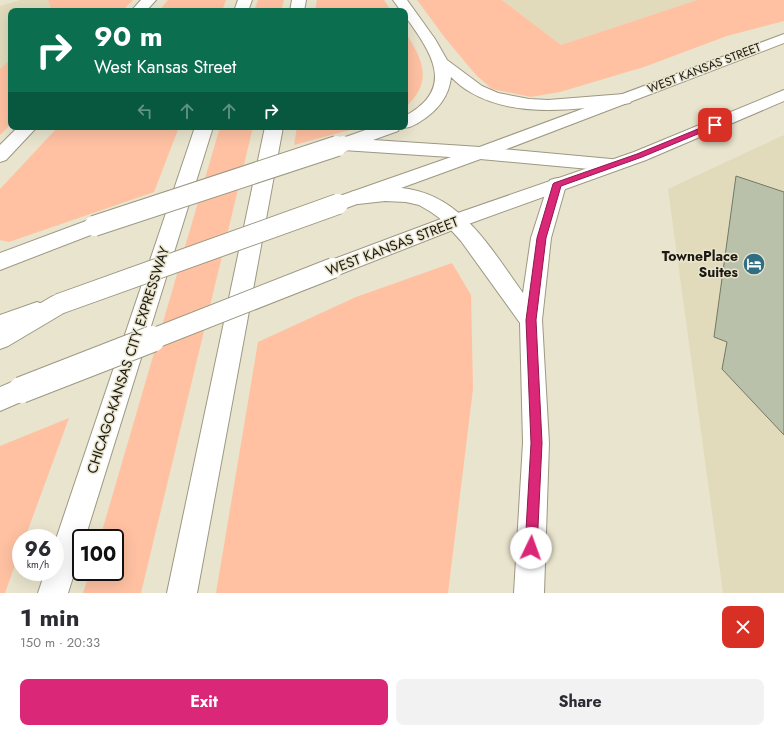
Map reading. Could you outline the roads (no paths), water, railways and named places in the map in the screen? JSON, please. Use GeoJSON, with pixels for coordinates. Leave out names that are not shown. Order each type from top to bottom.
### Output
{"type":"FeatureCollection","features":[{"type":"Feature","properties":{"kind":"highway"},"geometry":{"type":"LineString","coordinates":[[141,8],[149,0]]}},
{"type":"Feature","properties":{"kind":"highway"},"geometry":{"type":"LineString","coordinates":[[408,11],[441,62],[476,89],[497,98],[522,103],[551,105],[624,99]]}},
{"type":"Feature","properties":{"kind":"highway","name":"WEST KANSAS STREET"},"geometry":{"type":"LineString","coordinates":[[358,197],[480,153],[784,38]]}},
{"type":"Feature","properties":{"kind":"highway"},"geometry":{"type":"LineString","coordinates":[[408,120],[424,112],[437,96],[443,79],[441,62]]}},
{"type":"Feature","properties":{"kind":"highway","name":"WEST KANSAS STREET"},"geometry":{"type":"LineString","coordinates":[[11,395],[456,221],[557,184],[640,156],[784,95]]}},
{"type":"Feature","properties":{"kind":"highway"},"geometry":{"type":"LineString","coordinates":[[0,156],[25,130]]}},
{"type":"Feature","properties":{"kind":"highway","name":"CHICAGO-KANSAS CITY EXPRESSWAY"},"geometry":{"type":"LineString","coordinates":[[53,593],[203,130]]}},
{"type":"Feature","properties":{"kind":"highway"},"geometry":{"type":"LineString","coordinates":[[182,593],[273,130]]}},
{"type":"Feature","properties":{"kind":"highway"},"geometry":{"type":"LineString","coordinates":[[0,262],[94,226],[383,130]]}},
{"type":"Feature","properties":{"kind":"highway"},"geometry":{"type":"LineString","coordinates":[[343,144],[480,153],[611,165]]}},
{"type":"Feature","properties":{"kind":"highway"},"geometry":{"type":"LineString","coordinates":[[529,593],[536,443],[531,320],[541,238],[557,184]]}},
{"type":"Feature","properties":{"kind":"highway"},"geometry":{"type":"LineString","coordinates":[[0,325],[358,197],[392,193],[413,196],[433,204],[456,221],[481,250],[531,320]]}},
{"type":"Feature","properties":{"kind":"highway"},"geometry":{"type":"LineString","coordinates":[[0,340],[59,304]]}},
{"type":"Feature","properties":{"kind":"place","name":"TownePlace Suites"},"geometry":{"type":"Point","coordinates":[754,264]}}]}
